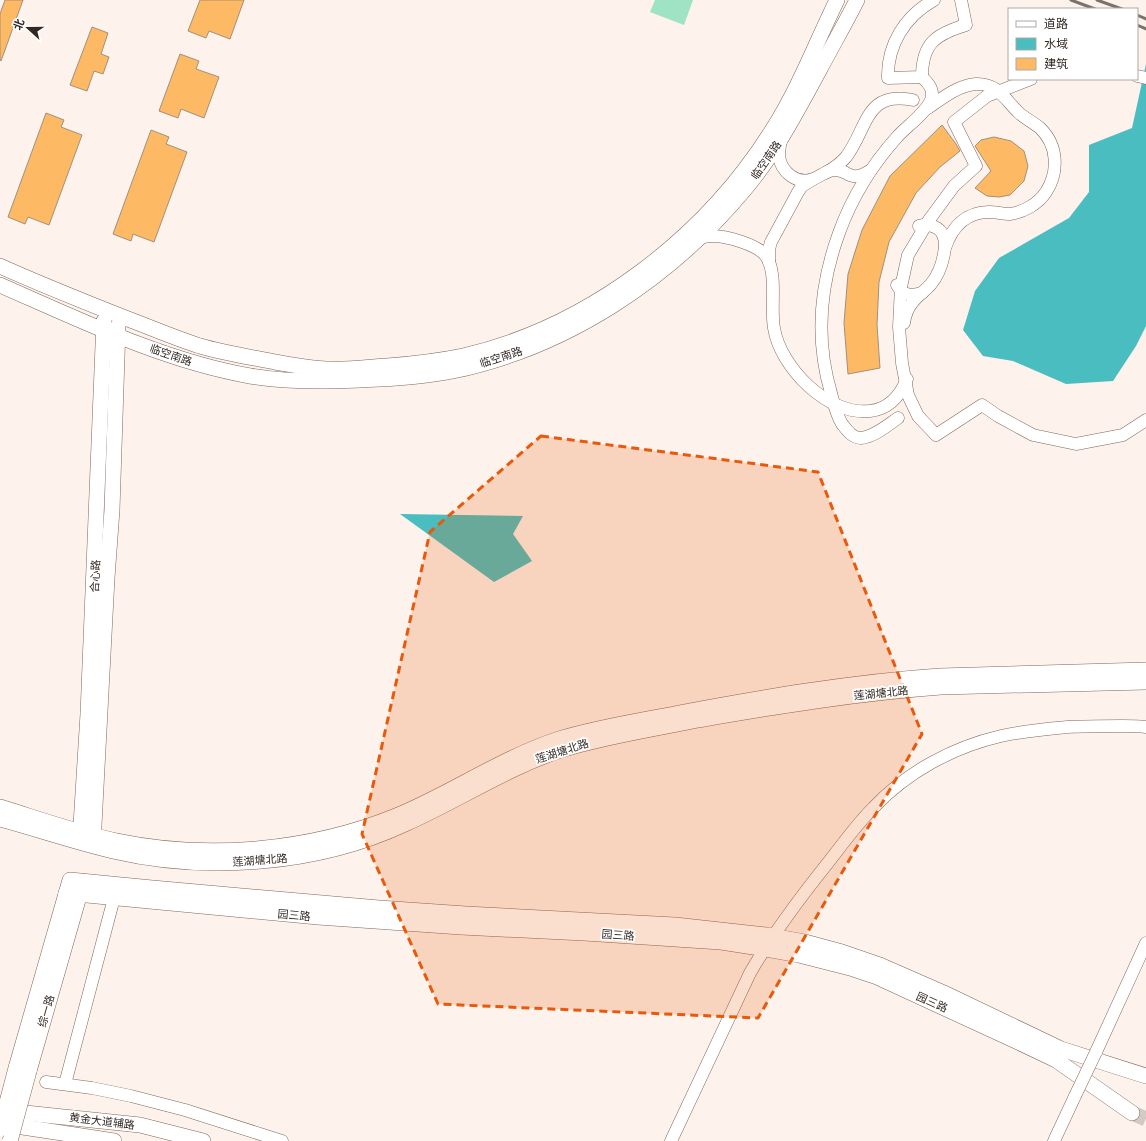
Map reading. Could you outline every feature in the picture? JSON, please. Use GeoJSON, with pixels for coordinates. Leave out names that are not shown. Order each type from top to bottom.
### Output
{"type":"FeatureCollection","features":[{"type":"Feature","properties":{"kind":"main road","name":"临空南路"},"geometry":{"type":"LineString","coordinates":[[0,266],[112,313],[200,346],[261,359],[330,369],[420,363],[463,356],[497,346],[532,334],[568,317],[610,293],[652,264],[688,232],[716,204],[745,169],[773,129],[798,85],[837,0]]}},
{"type":"Feature","properties":{"kind":"main road","name":"临空南路"},"geometry":{"type":"LineString","coordinates":[[0,285],[104,330],[168,355],[217,369],[270,379],[332,382],[382,379],[452,371],[518,352],[585,322],[614,305],[675,261],[724,213],[747,187],[781,139],[802,104],[857,0]]}},
{"type":"Feature","properties":{"kind":"main road","name":"合心路"},"geometry":{"type":"LineString","coordinates":[[87,838],[90,666],[104,330],[112,313]]}},
{"type":"Feature","properties":{"kind":"main road","name":"合心路"},"geometry":{"type":"LineString","coordinates":[[87,838],[112,510],[118,335],[112,313]]}},
{"type":"Feature","properties":{"kind":"main road","name":"莲湖塘北路"},"geometry":{"type":"LineString","coordinates":[[0,819],[87,838],[179,849],[257,849],[292,845],[352,832],[396,816],[437,797],[487,769],[515,756],[560,739],[639,721],[803,691],[908,678],[1146,670]]}},
{"type":"Feature","properties":{"kind":"main road","name":"莲湖塘北路"},"geometry":{"type":"LineString","coordinates":[[0,808],[137,856],[178,861],[216,863],[258,861],[294,857],[326,851],[374,838],[405,825],[492,779],[522,765],[596,740],[803,703],[907,690],[941,687],[1146,682]]}},
{"type":"Feature","properties":{"kind":"main road","name":"园三路"},"geometry":{"type":"LineString","coordinates":[[74,887],[152,888],[379,908],[466,914],[675,924],[728,930],[769,942],[799,955],[877,977],[940,1005],[1056,1060],[1132,1113]]}},
{"type":"Feature","properties":{"kind":"main road","name":"园三路"},"geometry":{"type":"LineString","coordinates":[[74,887],[114,898],[318,917],[721,942],[805,942],[842,952],[880,965],[944,993],[1061,1049],[1146,1076]]}},
{"type":"Feature","properties":{"kind":"main road","name":"综一路"},"geometry":{"type":"LineString","coordinates":[[10,1141],[23,1070],[74,887]]}},
{"type":"Feature","properties":{"kind":"main road","name":"综一路"},"geometry":{"type":"LineString","coordinates":[[0,1129],[23,1070]]}},
{"type":"Feature","properties":{"kind":"main road","name":"黄金大道辅路"},"geometry":{"type":"LineString","coordinates":[[0,1111],[37,1113],[140,1125],[203,1141]]}},
{"type":"Feature","properties":{"kind":"main road"},"geometry":{"type":"LineString","coordinates":[[0,1124],[114,1141]]}},
{"type":"Feature","properties":{"kind":"street"},"geometry":{"type":"LineString","coordinates":[[922,77],[888,78],[888,63],[890,52],[900,30],[917,11],[934,0]]}},
{"type":"Feature","properties":{"kind":"street"},"geometry":{"type":"LineString","coordinates":[[838,417],[825,373],[820,336],[823,298],[839,232],[850,206],[872,169],[897,137],[929,105],[932,98],[932,92],[930,86],[922,77],[924,58],[933,41],[940,34],[966,25],[961,0]]}},
{"type":"Feature","properties":{"kind":"street"},"geometry":{"type":"LineString","coordinates":[[1029,80],[987,96],[954,122],[976,166],[954,186],[931,226],[908,255],[899,327],[902,363],[908,395],[918,416],[936,435],[982,405],[998,416],[1033,435],[1076,444],[1123,435],[1146,420]]}},
{"type":"Feature","properties":{"kind":"street"},"geometry":{"type":"LineString","coordinates":[[930,86],[946,91],[956,90],[975,84],[982,84],[992,87],[999,92],[1018,112],[1035,124],[1049,139],[1055,158],[1052,179],[1041,198],[1036,203],[1023,210],[1010,214],[981,212],[967,218],[957,225],[948,228],[931,226]]}},
{"type":"Feature","properties":{"kind":"street"},"geometry":{"type":"LineString","coordinates":[[924,111],[956,90]]}},
{"type":"Feature","properties":{"kind":"street"},"geometry":{"type":"LineString","coordinates":[[826,173],[840,164],[845,158],[852,148],[865,122],[877,105],[885,100],[894,98],[913,100]]}},
{"type":"Feature","properties":{"kind":"street"},"geometry":{"type":"LineString","coordinates":[[781,139],[779,155],[780,162],[787,173],[799,180],[812,180]]}},
{"type":"Feature","properties":{"kind":"street"},"geometry":{"type":"LineString","coordinates":[[872,169],[858,176],[851,176],[832,170],[802,186],[798,192],[771,242],[768,254],[773,288],[774,328],[780,348],[791,368],[801,379],[819,394],[849,432],[854,436],[860,438],[876,432],[898,418]]}},
{"type":"Feature","properties":{"kind":"street"},"geometry":{"type":"LineString","coordinates":[[908,309],[913,301],[937,275],[941,267],[944,251],[950,234],[957,225]]}},
{"type":"Feature","properties":{"kind":"street"},"geometry":{"type":"LineString","coordinates":[[931,226],[944,235],[944,251]]}},
{"type":"Feature","properties":{"kind":"street"},"geometry":{"type":"LineString","coordinates":[[698,238],[714,236],[750,245],[760,250],[770,265]]}},
{"type":"Feature","properties":{"kind":"street"},"geometry":{"type":"LineString","coordinates":[[903,292],[910,295],[922,293]]}},
{"type":"Feature","properties":{"kind":"street"},"geometry":{"type":"LineString","coordinates":[[819,394],[834,402],[855,410],[875,410],[885,407],[894,401],[900,394],[907,379],[903,327],[908,309],[908,300],[903,292]]}},
{"type":"Feature","properties":{"kind":"street"},"geometry":{"type":"LineString","coordinates":[[671,1141],[750,973],[769,942],[807,889],[874,807],[918,771],[946,755],[974,744],[1002,736],[1048,729],[1096,726],[1146,727]]}},
{"type":"Feature","properties":{"kind":"street"},"geometry":{"type":"LineString","coordinates":[[65,1084],[114,898]]}},
{"type":"Feature","properties":{"kind":"street"},"geometry":{"type":"LineString","coordinates":[[1054,1141],[1146,943]]}},
{"type":"Feature","properties":{"kind":"street"},"geometry":{"type":"LineString","coordinates":[[46,1082],[92,1088],[185,1110],[282,1141]]}},
{"type":"Feature","properties":{"kind":"highlighted area"},"geometry":{"type":"Polygon","coordinates":[[[541,436],[818,472],[922,734],[758,1018],[438,1004],[362,834],[430,532],[541,436]]]}},
{"type":"Feature","properties":{"kind":"green space"},"geometry":{"type":"Polygon","coordinates":[[[655,0],[693,0],[684,25],[650,12],[655,0]]]}},
{"type":"Feature","properties":{"kind":"water"},"geometry":{"type":"Polygon","coordinates":[[[1146,64],[1146,326],[1136,346],[1113,381],[1066,384],[1013,361],[983,356],[963,330],[975,291],[999,258],[1069,218],[1089,192],[1089,145],[1132,128],[1146,64]]]}},
{"type":"Feature","properties":{"kind":"water"},"geometry":{"type":"Polygon","coordinates":[[[400,514],[523,516],[513,534],[532,561],[494,582],[400,514]]]}},
{"type":"Feature","properties":{"kind":"building"},"geometry":{"type":"Polygon","coordinates":[[[5,0],[23,0],[1,61],[0,14],[5,0]]]}},
{"type":"Feature","properties":{"kind":"building"},"geometry":{"type":"Polygon","coordinates":[[[200,0],[244,0],[230,39],[209,31],[206,38],[188,31],[200,0]]]}},
{"type":"Feature","properties":{"kind":"building"},"geometry":{"type":"Polygon","coordinates":[[[92,27],[108,33],[101,54],[109,57],[103,74],[94,71],[87,91],[70,85],[92,27]]]}},
{"type":"Feature","properties":{"kind":"building"},"geometry":{"type":"Polygon","coordinates":[[[180,54],[199,61],[196,69],[219,77],[204,118],[181,109],[178,118],[159,111],[180,54]]]}},
{"type":"Feature","properties":{"kind":"building"},"geometry":{"type":"Polygon","coordinates":[[[46,113],[64,120],[61,127],[82,135],[49,225],[28,217],[25,224],[8,217],[46,113]]]}},
{"type":"Feature","properties":{"kind":"building"},"geometry":{"type":"Polygon","coordinates":[[[942,125],[960,151],[940,167],[916,193],[889,242],[879,282],[877,325],[880,368],[848,374],[844,323],[848,274],[862,230],[890,176],[942,125]]]}},
{"type":"Feature","properties":{"kind":"building"},"geometry":{"type":"Polygon","coordinates":[[[151,130],[169,137],[166,144],[187,152],[154,242],[133,234],[131,241],[113,234],[151,130]]]}},
{"type":"Feature","properties":{"kind":"building"},"geometry":{"type":"Polygon","coordinates":[[[994,137],[1011,141],[1024,151],[1028,166],[1024,181],[1010,195],[999,197],[987,196],[975,188],[991,171],[975,146],[981,140],[994,137]]]}},
{"type":"Feature","properties":{"kind":"tunnel"},"geometry":{"type":"LineString","coordinates":[[1132,1113],[1146,1119]]}},
{"type":"Feature","properties":{"kind":"railway"},"geometry":{"type":"LineString","coordinates":[[1071,0],[1092,8]]}},
{"type":"Feature","properties":{"kind":"railway"},"geometry":{"type":"LineString","coordinates":[[1097,0],[1119,8]]}},
{"type":"Feature","properties":{"kind":"railway"},"geometry":{"type":"LineString","coordinates":[[1138,15],[1146,19]]}},
{"type":"Feature","properties":{"kind":"railway"},"geometry":{"type":"LineString","coordinates":[[1138,25],[1146,29]]}}]}
